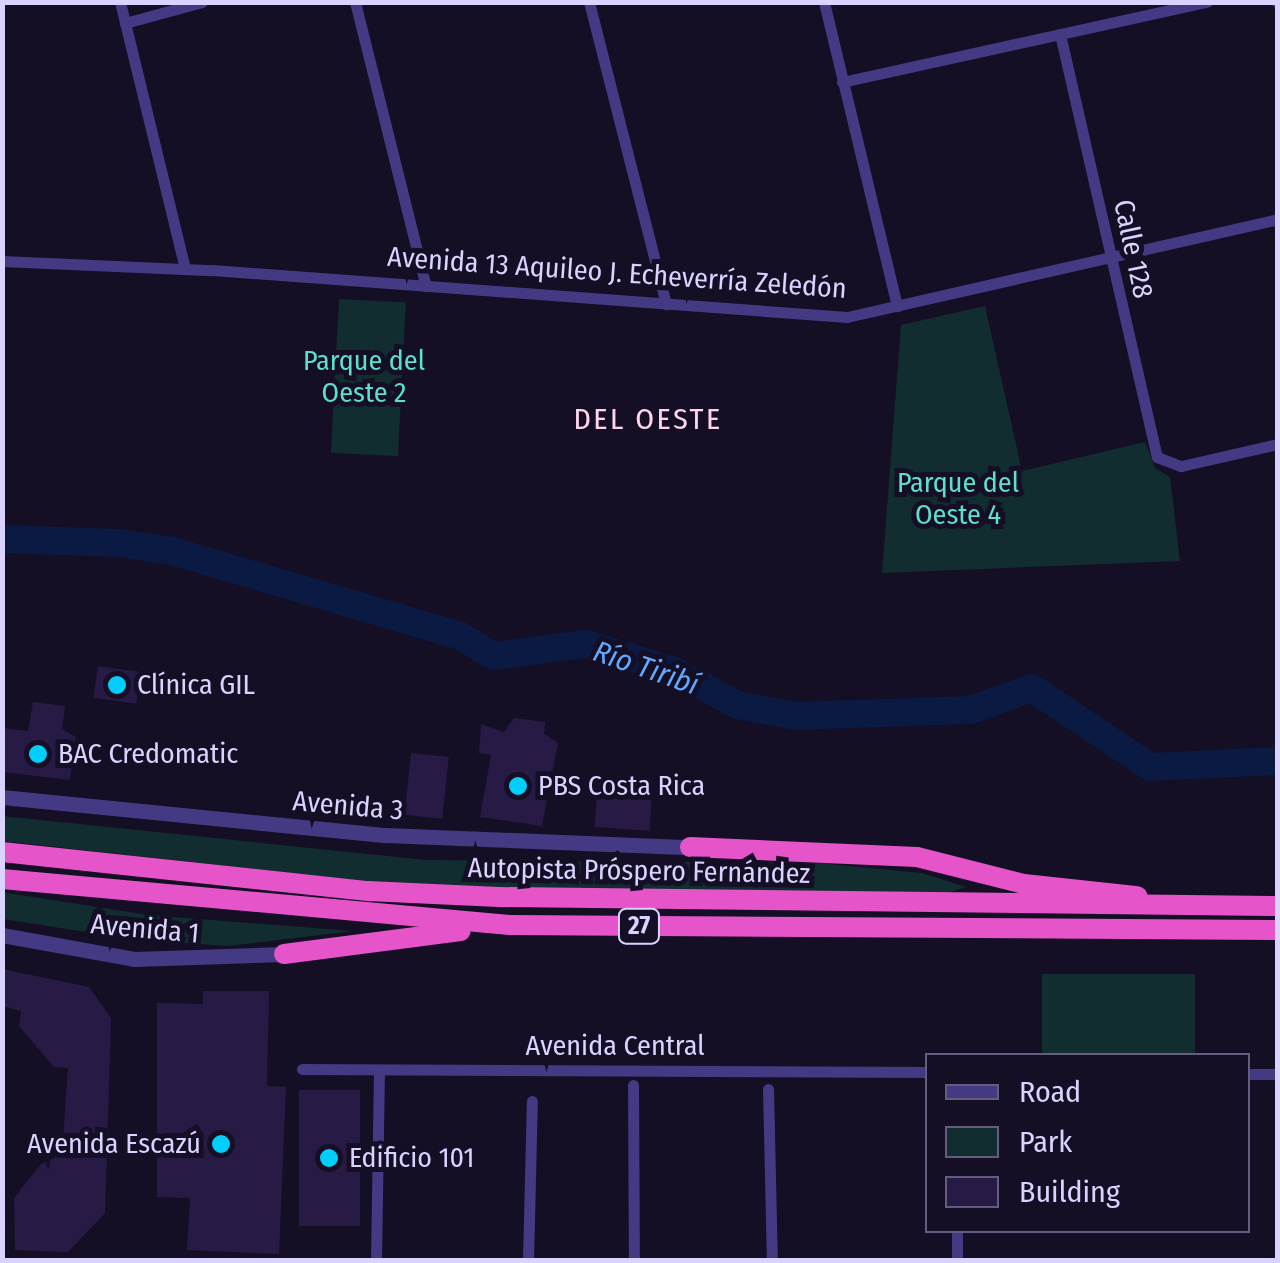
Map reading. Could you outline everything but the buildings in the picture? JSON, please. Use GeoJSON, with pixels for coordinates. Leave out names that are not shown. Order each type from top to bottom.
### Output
{"type":"FeatureCollection","features":[{"type":"Feature","properties":{"kind":"highway"},"geometry":{"type":"LineString","coordinates":[[690,846],[918,857],[1024,884],[1208,907]]}},
{"type":"Feature","properties":{"kind":"highway","name":"Autopista Próspero Fernández"},"geometry":{"type":"LineString","coordinates":[[2,852],[349,889],[499,898],[1278,906]]}},
{"type":"Feature","properties":{"kind":"highway","name":"Autopista Próspero Fernández"},"geometry":{"type":"LineString","coordinates":[[2,879],[510,925],[1278,930]]}},
{"type":"Feature","properties":{"kind":"highway"},"geometry":{"type":"LineString","coordinates":[[284,954],[510,925]]}},
{"type":"Feature","properties":{"kind":"street"},"geometry":{"type":"LineString","coordinates":[[120,2],[185,268]]}},
{"type":"Feature","properties":{"kind":"street"},"geometry":{"type":"LineString","coordinates":[[124,23],[202,2]]}},
{"type":"Feature","properties":{"kind":"street"},"geometry":{"type":"LineString","coordinates":[[355,2],[426,286]]}},
{"type":"Feature","properties":{"kind":"street"},"geometry":{"type":"LineString","coordinates":[[589,2],[666,304]]}},
{"type":"Feature","properties":{"kind":"street"},"geometry":{"type":"LineString","coordinates":[[824,2],[897,306]]}},
{"type":"Feature","properties":{"kind":"street"},"geometry":{"type":"LineString","coordinates":[[842,82],[1207,2]]}},
{"type":"Feature","properties":{"kind":"street","name":"Calle 128"},"geometry":{"type":"LineString","coordinates":[[1060,34],[1157,457],[1172,466],[1278,444]]}},
{"type":"Feature","properties":{"kind":"street","name":"Avenida 13 Aquileo J. Echeverría Zeledón"},"geometry":{"type":"LineString","coordinates":[[2,261],[185,268],[848,317],[1278,219]]}},
{"type":"Feature","properties":{"kind":"street","name":"Avenida 3"},"geometry":{"type":"LineString","coordinates":[[2,796],[386,835],[690,846]]}},
{"type":"Feature","properties":{"kind":"street","name":"Avenida 1"},"geometry":{"type":"LineString","coordinates":[[2,935],[134,958],[284,954]]}},
{"type":"Feature","properties":{"kind":"street","name":"Avenida Central"},"geometry":{"type":"LineString","coordinates":[[302,1069],[925,1072]]}},
{"type":"Feature","properties":{"kind":"street"},"geometry":{"type":"LineString","coordinates":[[376,1260],[379,1070]]}},
{"type":"Feature","properties":{"kind":"street"},"geometry":{"type":"LineString","coordinates":[[1250,1074],[1278,1074]]}},
{"type":"Feature","properties":{"kind":"street"},"geometry":{"type":"LineString","coordinates":[[632,1085],[634,1260]]}},
{"type":"Feature","properties":{"kind":"street"},"geometry":{"type":"LineString","coordinates":[[768,1088],[772,1260]]}},
{"type":"Feature","properties":{"kind":"street"},"geometry":{"type":"LineString","coordinates":[[528,1260],[532,1101]]}},
{"type":"Feature","properties":{"kind":"street"},"geometry":{"type":"LineString","coordinates":[[957,1233],[957,1260]]}},
{"type":"Feature","properties":{"kind":"green space","name":"Parque del Oeste 2"},"geometry":{"type":"Polygon","coordinates":[[[339,299],[406,303],[398,456],[331,453],[339,299]]]}},
{"type":"Feature","properties":{"kind":"green space","name":"Parque del Oeste 4"},"geometry":{"type":"Polygon","coordinates":[[[985,306],[1022,471],[1145,442],[1155,468],[1170,477],[1180,561],[882,573],[901,325],[985,306]]]}},
{"type":"Feature","properties":{"kind":"green space"},"geometry":{"type":"Polygon","coordinates":[[[2,816],[426,860],[817,863],[922,873],[966,887],[942,895],[424,888],[3,841],[2,816]]]}},
{"type":"Feature","properties":{"kind":"green space"},"geometry":{"type":"Polygon","coordinates":[[[2,892],[148,915],[353,931],[228,946],[130,939],[3,919],[2,892]]]}},
{"type":"Feature","properties":{"kind":"green space"},"geometry":{"type":"Polygon","coordinates":[[[1042,974],[1195,974],[1195,1053],[1042,1053],[1042,974]]]}},
{"type":"Feature","properties":{"kind":"waterway","name":"Río Tiribí"},"geometry":{"type":"LineString","coordinates":[[2,539],[119,543],[172,551],[461,636],[493,656],[586,644],[677,672],[737,705],[795,716],[970,710],[1032,688],[1150,767],[1278,761]]}},
{"type":"Feature","properties":{"kind":"place","name":"Clínica GIL"},"geometry":{"type":"Point","coordinates":[117,685]}},
{"type":"Feature","properties":{"kind":"place","name":"BAC Credomatic"},"geometry":{"type":"Point","coordinates":[38,754]}},
{"type":"Feature","properties":{"kind":"place","name":"PBS Costa Rica"},"geometry":{"type":"Point","coordinates":[518,786]}},
{"type":"Feature","properties":{"kind":"place","name":"Avenida Escazú"},"geometry":{"type":"Point","coordinates":[221,1144]}},
{"type":"Feature","properties":{"kind":"place","name":"Edificio 101"},"geometry":{"type":"Point","coordinates":[329,1158]}},
{"type":"Feature","properties":{"kind":"district","name":"DEL OESTE"},"geometry":{"type":"Point","coordinates":[648,419]}}]}
